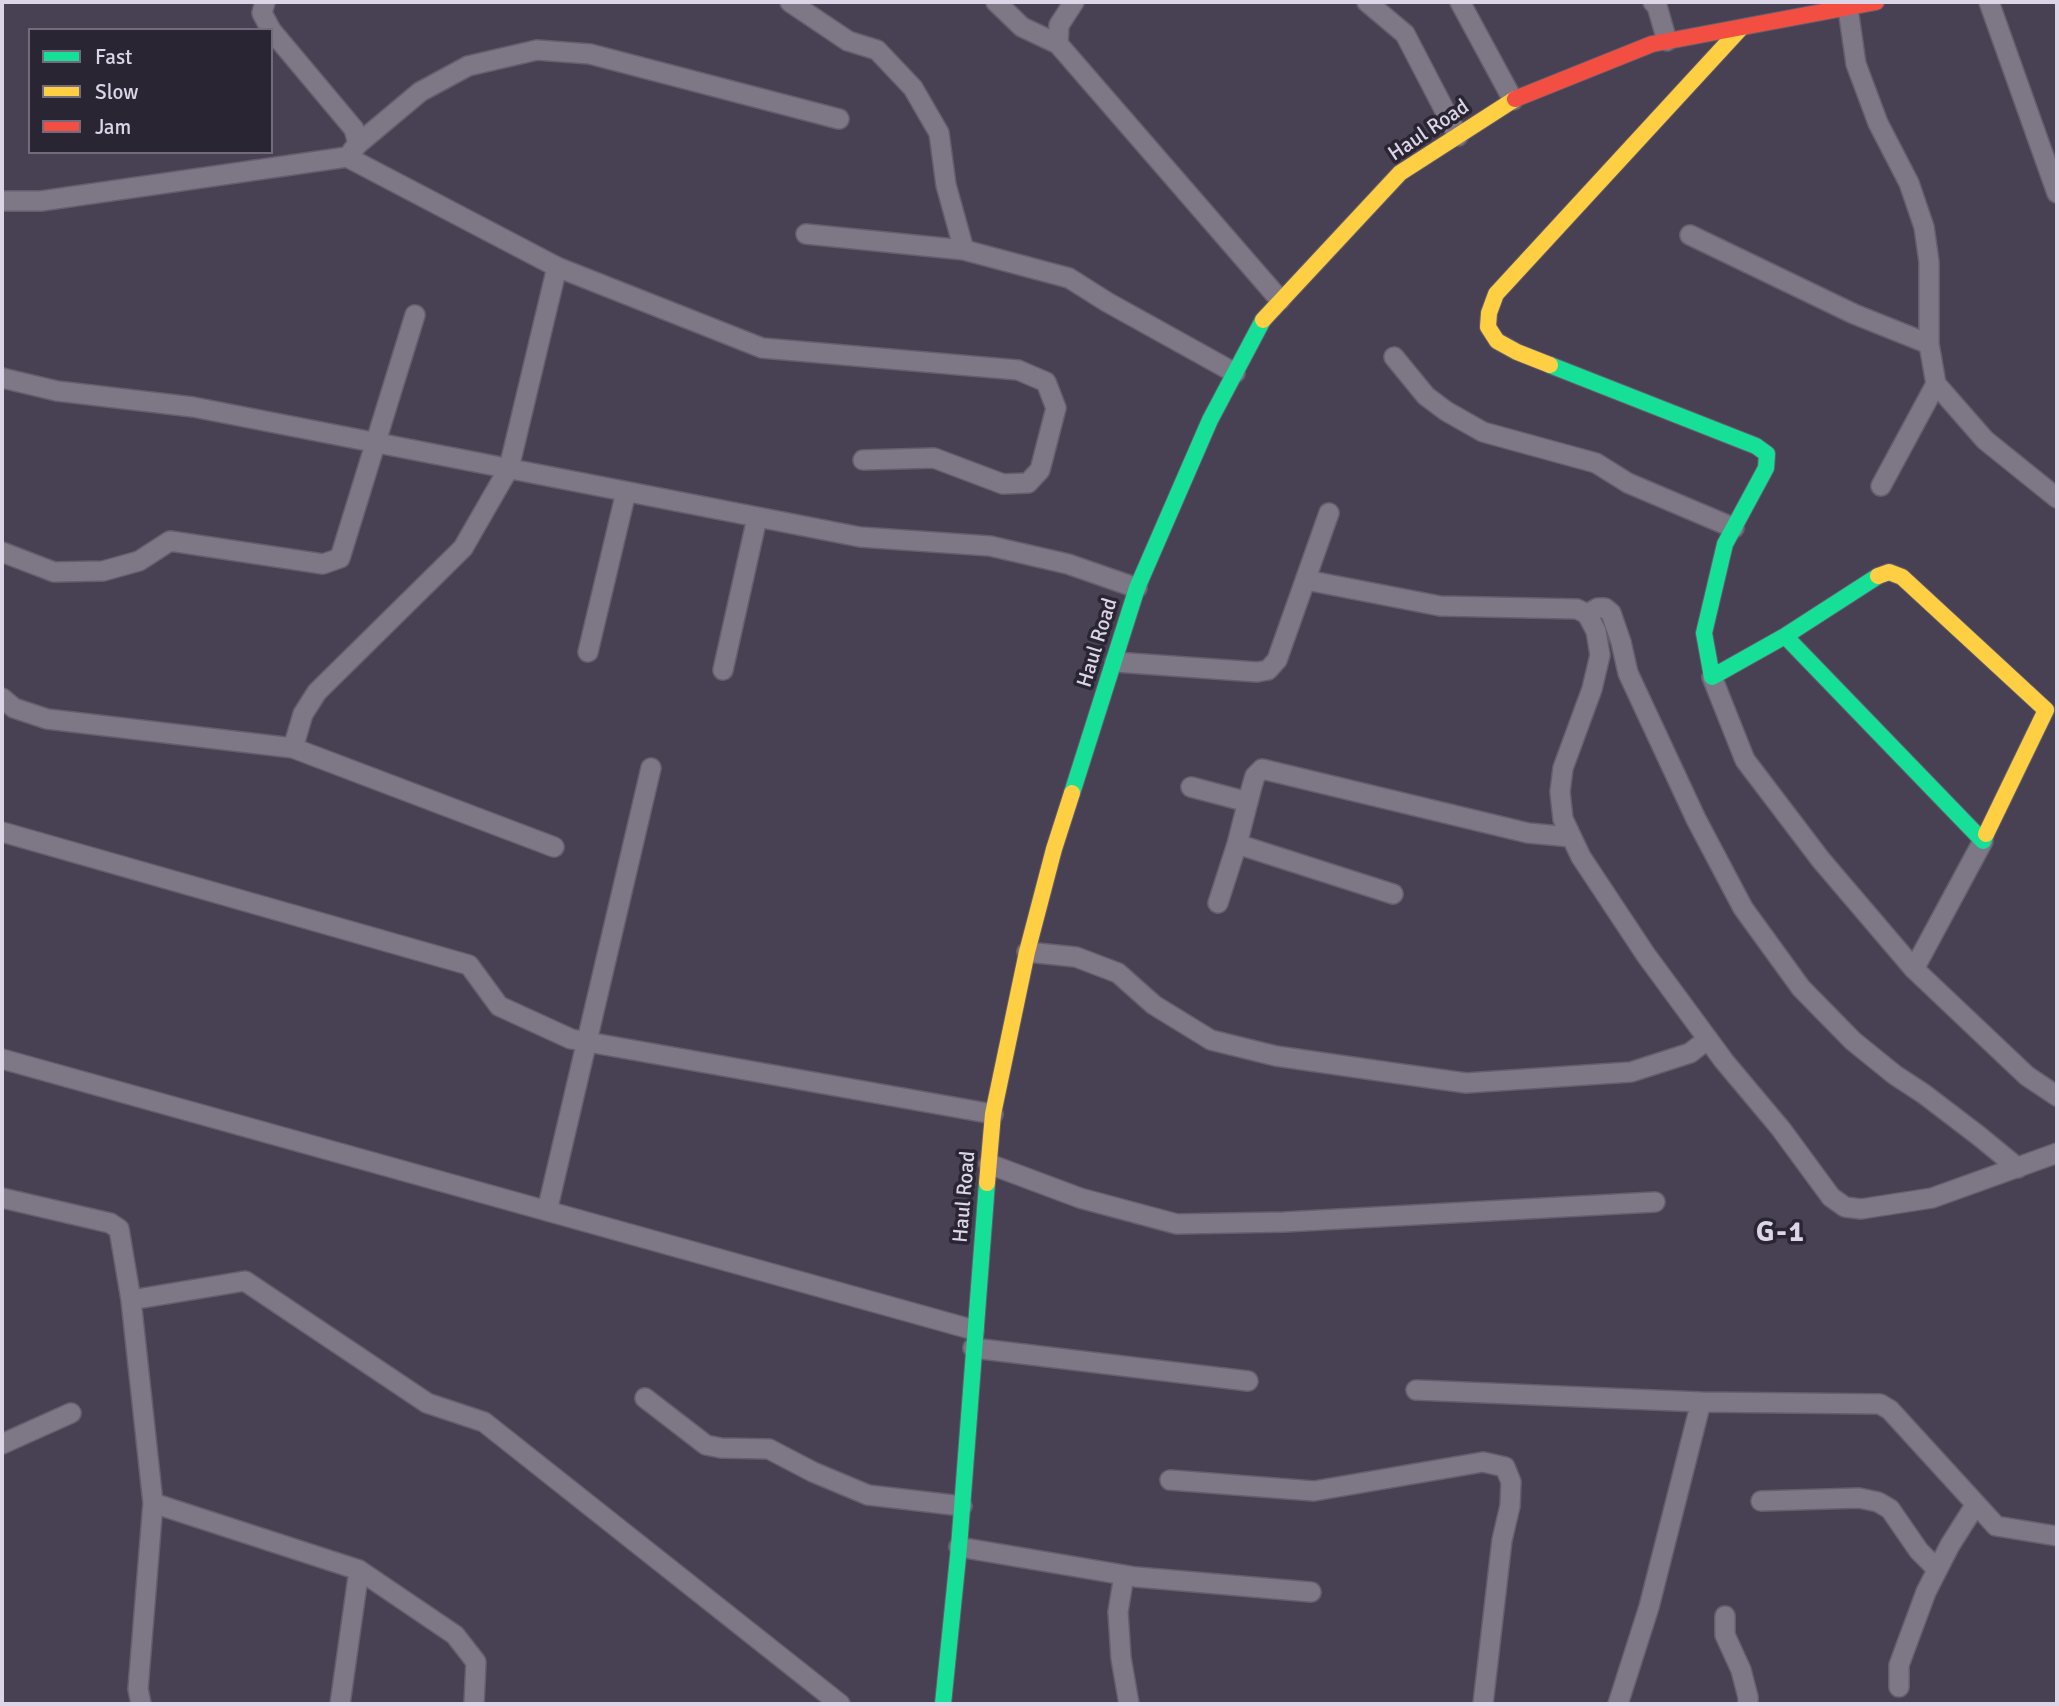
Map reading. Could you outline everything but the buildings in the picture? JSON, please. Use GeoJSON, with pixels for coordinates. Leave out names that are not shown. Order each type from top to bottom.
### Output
{"type":"FeatureCollection","features":[{"type":"Feature","properties":{"kind":"main road","name":"Haul Road"},"geometry":{"type":"LineString","coordinates":[[943,1704],[959,1547],[993,1114],[1027,952],[1054,849],[1137,588],[1210,420],[1265,316],[1400,173],[1513,100],[1652,44],[1876,2]]}},
{"type":"Feature","properties":{"kind":"main road"},"geometry":{"type":"LineString","coordinates":[[1741,28],[1496,294],[1489,313],[1488,327],[1497,341],[1517,352],[1756,446],[1767,454],[1766,468],[1725,544],[1704,633],[1712,677],[1785,636],[1878,576],[1889,572],[1902,577],[2052,705],[1983,841],[1785,636]]}},
{"type":"Feature","properties":{"kind":"street"},"geometry":{"type":"LineString","coordinates":[[265,2],[262,13],[270,28]]}},
{"type":"Feature","properties":{"kind":"street"},"geometry":{"type":"LineString","coordinates":[[790,2],[848,41],[877,50],[913,88],[939,133],[946,185],[964,250]]}},
{"type":"Feature","properties":{"kind":"street"},"geometry":{"type":"LineString","coordinates":[[996,2],[1022,27],[1058,44],[1280,300]]}},
{"type":"Feature","properties":{"kind":"street"},"geometry":{"type":"LineString","coordinates":[[1058,44],[1059,25],[1074,2]]}},
{"type":"Feature","properties":{"kind":"street"},"geometry":{"type":"LineString","coordinates":[[1367,2],[1405,34],[1458,136]]}},
{"type":"Feature","properties":{"kind":"street"},"geometry":{"type":"LineString","coordinates":[[1460,2],[1513,100]]}},
{"type":"Feature","properties":{"kind":"street"},"geometry":{"type":"LineString","coordinates":[[1653,2],[1657,6],[1667,41]]}},
{"type":"Feature","properties":{"kind":"street"},"geometry":{"type":"LineString","coordinates":[[1989,2],[2057,193]]}},
{"type":"Feature","properties":{"kind":"street"},"geometry":{"type":"LineString","coordinates":[[1848,9],[1856,64],[1878,123],[1909,183],[1924,227],[1929,262],[1928,344],[1936,384],[1984,440],[2057,498]]}},
{"type":"Feature","properties":{"kind":"street"},"geometry":{"type":"LineString","coordinates":[[273,32],[354,129],[352,151]]}},
{"type":"Feature","properties":{"kind":"street"},"geometry":{"type":"LineString","coordinates":[[2,201],[41,201],[352,151],[420,92],[468,66],[537,50],[590,54],[839,119]]}},
{"type":"Feature","properties":{"kind":"street"},"geometry":{"type":"LineString","coordinates":[[352,151],[557,267],[762,348],[1018,370],[1046,382],[1056,408],[1041,470],[1028,483],[1003,484],[934,458],[863,460]]}},
{"type":"Feature","properties":{"kind":"street"},"geometry":{"type":"LineString","coordinates":[[806,234],[964,250],[1069,278],[1235,373]]}},
{"type":"Feature","properties":{"kind":"street"},"geometry":{"type":"LineString","coordinates":[[1690,235],[1854,314],[1928,344]]}},
{"type":"Feature","properties":{"kind":"street"},"geometry":{"type":"LineString","coordinates":[[293,748],[303,714],[317,692],[463,548],[509,468],[557,267]]}},
{"type":"Feature","properties":{"kind":"street"},"geometry":{"type":"LineString","coordinates":[[2,551],[54,572],[103,571],[139,561],[170,541],[323,564],[340,558],[415,315]]}},
{"type":"Feature","properties":{"kind":"street"},"geometry":{"type":"LineString","coordinates":[[1394,358],[1426,396],[1483,432],[1596,463],[1628,483],[1734,528]]}},
{"type":"Feature","properties":{"kind":"street"},"geometry":{"type":"LineString","coordinates":[[2,378],[57,391],[192,407],[860,537],[990,546],[1068,564],[1137,588]]}},
{"type":"Feature","properties":{"kind":"street"},"geometry":{"type":"LineString","coordinates":[[1881,486],[1936,384]]}},
{"type":"Feature","properties":{"kind":"street"},"geometry":{"type":"LineString","coordinates":[[588,652],[626,492]]}},
{"type":"Feature","properties":{"kind":"street"},"geometry":{"type":"LineString","coordinates":[[1115,662],[1257,672],[1268,670],[1277,660],[1329,513]]}},
{"type":"Feature","properties":{"kind":"street"},"geometry":{"type":"LineString","coordinates":[[723,670],[757,518]]}},
{"type":"Feature","properties":{"kind":"street"},"geometry":{"type":"LineString","coordinates":[[1306,580],[1440,606],[1577,609],[1587,614],[1597,631],[1600,655],[1592,689],[1563,768],[1560,792],[1563,820],[1581,857],[1646,955],[1831,1197],[1845,1207],[1861,1209],[1932,1198],[2057,1153]]}},
{"type":"Feature","properties":{"kind":"street"},"geometry":{"type":"LineString","coordinates":[[1587,614],[1598,608],[1605,608],[1611,613],[1628,673],[1696,818],[1743,908],[1801,988],[1853,1041],[1895,1076],[1924,1094],[2018,1168]]}},
{"type":"Feature","properties":{"kind":"street"},"geometry":{"type":"LineString","coordinates":[[1712,677],[1745,760],[1821,860],[1914,969],[2027,1076],[2057,1096]]}},
{"type":"Feature","properties":{"kind":"street"},"geometry":{"type":"LineString","coordinates":[[2,698],[13,708],[47,719],[293,748],[554,847]]}},
{"type":"Feature","properties":{"kind":"street"},"geometry":{"type":"LineString","coordinates":[[547,1211],[651,768]]}},
{"type":"Feature","properties":{"kind":"street"},"geometry":{"type":"LineString","coordinates":[[1218,903],[1255,776],[1262,769],[1528,833],[1571,837]]}},
{"type":"Feature","properties":{"kind":"street"},"geometry":{"type":"LineString","coordinates":[[1191,787],[1248,802]]}},
{"type":"Feature","properties":{"kind":"street"},"geometry":{"type":"LineString","coordinates":[[2,832],[469,965],[499,1006],[571,1039],[993,1114]]}},
{"type":"Feature","properties":{"kind":"street"},"geometry":{"type":"LineString","coordinates":[[1914,969],[1983,841]]}},
{"type":"Feature","properties":{"kind":"street"},"geometry":{"type":"LineString","coordinates":[[1237,844],[1392,894]]}},
{"type":"Feature","properties":{"kind":"street"},"geometry":{"type":"LineString","coordinates":[[1027,952],[1076,957],[1118,973],[1154,1005],[1211,1040],[1276,1056],[1466,1083],[1631,1072],[1690,1053],[1708,1039]]}},
{"type":"Feature","properties":{"kind":"street"},"geometry":{"type":"LineString","coordinates":[[2,1059],[547,1211],[974,1339],[1248,1381]]}},
{"type":"Feature","properties":{"kind":"street"},"geometry":{"type":"LineString","coordinates":[[989,1164],[1080,1198],[1177,1224],[1284,1222],[1655,1202]]}},
{"type":"Feature","properties":{"kind":"street"},"geometry":{"type":"LineString","coordinates":[[2,1198],[110,1223],[119,1229],[131,1300],[153,1503],[138,1689],[141,1704]]}},
{"type":"Feature","properties":{"kind":"street"},"geometry":{"type":"LineString","coordinates":[[131,1300],[245,1281],[427,1403],[484,1422],[840,1704]]}},
{"type":"Feature","properties":{"kind":"street"},"geometry":{"type":"LineString","coordinates":[[1416,1390],[1701,1402],[1880,1404],[1890,1410],[1996,1526],[2057,1536]]}},
{"type":"Feature","properties":{"kind":"street"},"geometry":{"type":"LineString","coordinates":[[645,1398],[706,1445],[769,1449],[813,1472],[868,1495],[962,1506]]}},
{"type":"Feature","properties":{"kind":"street"},"geometry":{"type":"LineString","coordinates":[[1618,1704],[1649,1607],[1701,1402]]}},
{"type":"Feature","properties":{"kind":"street"},"geometry":{"type":"LineString","coordinates":[[2,1444],[71,1413]]}},
{"type":"Feature","properties":{"kind":"street"},"geometry":{"type":"LineString","coordinates":[[1170,1480],[1314,1491],[1483,1462],[1505,1467],[1511,1482],[1510,1506],[1502,1540],[1483,1704]]}},
{"type":"Feature","properties":{"kind":"street"},"geometry":{"type":"LineString","coordinates":[[1762,1501],[1859,1498],[1878,1502],[1890,1509],[1919,1551],[1937,1569]]}},
{"type":"Feature","properties":{"kind":"street"},"geometry":{"type":"LineString","coordinates":[[153,1503],[359,1570],[455,1636],[476,1661],[474,1704]]}},
{"type":"Feature","properties":{"kind":"street"},"geometry":{"type":"LineString","coordinates":[[1899,1687],[1899,1665],[1937,1569],[1976,1504]]}},
{"type":"Feature","properties":{"kind":"street"},"geometry":{"type":"LineString","coordinates":[[959,1547],[1124,1574],[1311,1592]]}},
{"type":"Feature","properties":{"kind":"street"},"geometry":{"type":"LineString","coordinates":[[340,1704],[359,1570]]}},
{"type":"Feature","properties":{"kind":"street"},"geometry":{"type":"LineString","coordinates":[[1124,1574],[1118,1612],[1121,1658],[1129,1704]]}},
{"type":"Feature","properties":{"kind":"street"},"geometry":{"type":"LineString","coordinates":[[1725,1616],[1725,1635],[1741,1670],[1748,1704]]}},
{"type":"Feature","properties":{"kind":"traffic: fast"},"geometry":{"type":"LineString","coordinates":[[1072,793],[1137,588],[1210,420],[1263,320]]}},
{"type":"Feature","properties":{"kind":"traffic: fast"},"geometry":{"type":"LineString","coordinates":[[1550,365],[1756,446],[1767,454],[1766,468],[1725,544],[1704,633],[1712,677],[1785,636],[1878,576]]}},
{"type":"Feature","properties":{"kind":"traffic: fast"},"geometry":{"type":"LineString","coordinates":[[1785,636],[1983,841],[1986,834]]}},
{"type":"Feature","properties":{"kind":"traffic: fast"},"geometry":{"type":"LineString","coordinates":[[943,1704],[959,1547],[987,1183]]}},
{"type":"Feature","properties":{"kind":"traffic: slow"},"geometry":{"type":"LineString","coordinates":[[1550,365],[1497,341],[1488,327],[1489,313],[1496,294],[1741,28]]}},
{"type":"Feature","properties":{"kind":"traffic: slow"},"geometry":{"type":"LineString","coordinates":[[1263,320],[1400,173],[1515,99]]}},
{"type":"Feature","properties":{"kind":"traffic: slow"},"geometry":{"type":"LineString","coordinates":[[1878,576],[1889,572],[1902,577],[2046,710],[1986,834]]}},
{"type":"Feature","properties":{"kind":"traffic: slow"},"geometry":{"type":"LineString","coordinates":[[987,1183],[993,1114],[1027,952],[1072,793]]}},
{"type":"Feature","properties":{"kind":"traffic: jam"},"geometry":{"type":"LineString","coordinates":[[1515,99],[1652,44],[1876,2]]}},
{"type":"Feature","properties":{"kind":"district","name":"G-1"},"geometry":{"type":"Point","coordinates":[1781,1234]}}]}
